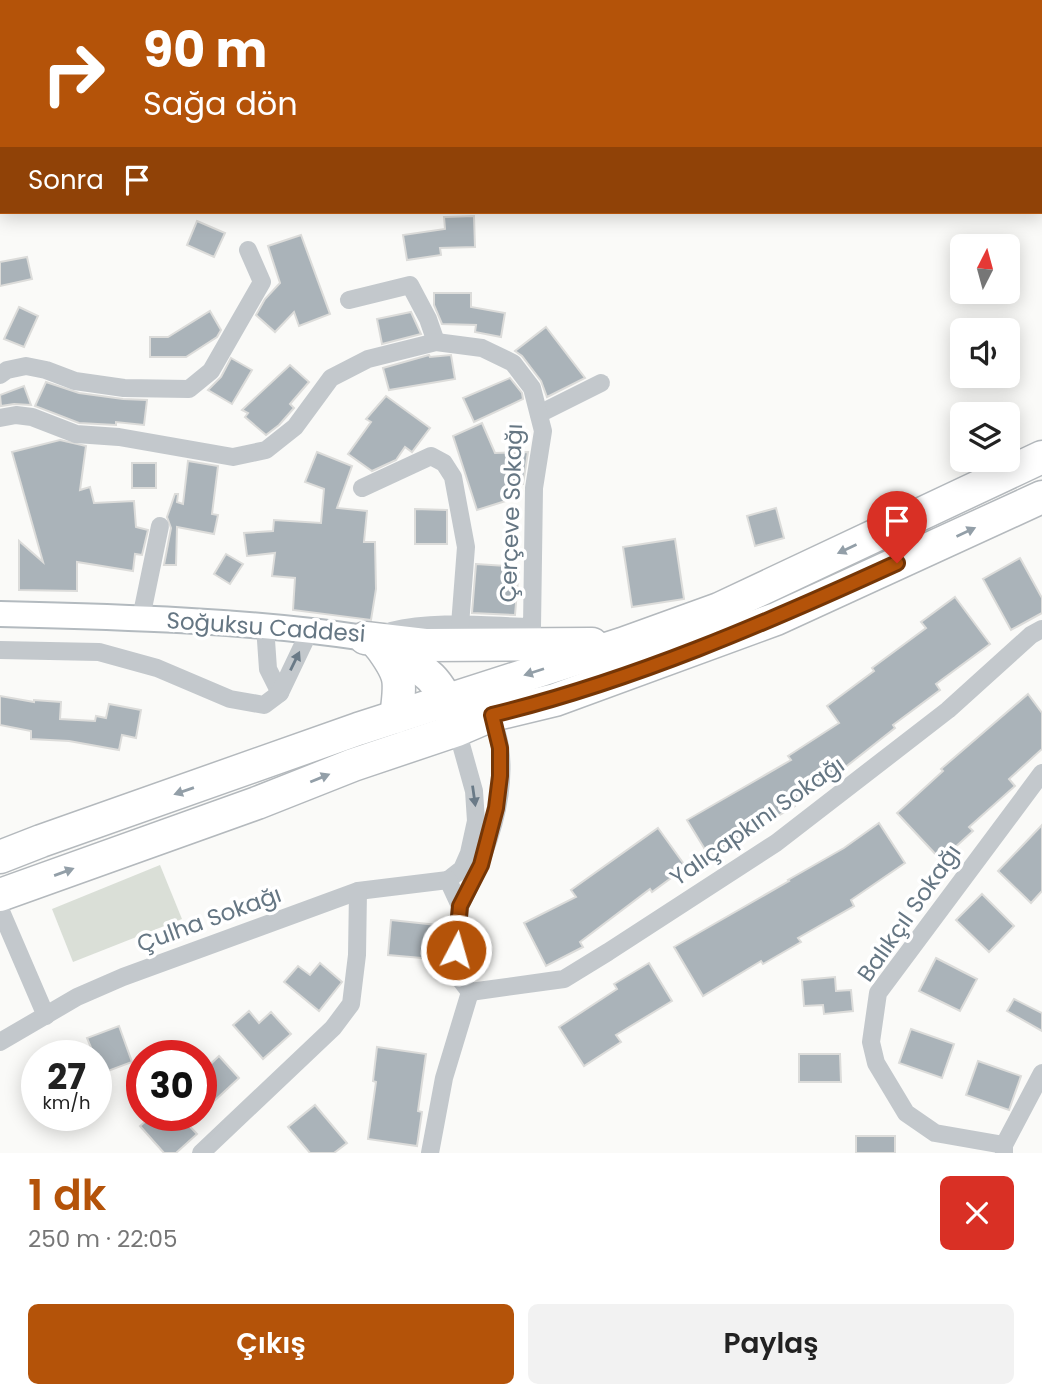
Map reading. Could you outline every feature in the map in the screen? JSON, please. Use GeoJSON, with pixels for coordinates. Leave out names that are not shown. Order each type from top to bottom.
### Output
{"type":"FeatureCollection","features":[{"type":"Feature","properties":{"kind":"highway"},"geometry":{"type":"LineString","coordinates":[[1,911],[257,803],[353,765],[457,730],[485,703],[622,644],[719,609],[1042,457]]}},
{"type":"Feature","properties":{"kind":"highway"},"geometry":{"type":"LineString","coordinates":[[0,857],[248,768],[447,701],[485,703],[555,700],[776,618],[1042,497]]}},
{"type":"Feature","properties":{"kind":"highway"},"geometry":{"type":"LineString","coordinates":[[532,626],[619,625],[660,630]]}},
{"type":"Feature","properties":{"kind":"highway"},"geometry":{"type":"LineString","coordinates":[[372,641],[425,645],[622,644]]}},
{"type":"Feature","properties":{"kind":"highway"},"geometry":{"type":"LineString","coordinates":[[372,641],[422,668],[434,678],[447,701],[457,730]]}},
{"type":"Feature","properties":{"kind":"highway"},"geometry":{"type":"LineString","coordinates":[[372,641],[397,670],[399,679],[396,717]]}},
{"type":"Feature","properties":{"kind":"highway"},"geometry":{"type":"LineString","coordinates":[[425,645],[457,660],[469,672],[485,703]]}},
{"type":"Feature","properties":{"kind":"main road","name":"Soğuksu Caddesi"},"geometry":{"type":"LineString","coordinates":[[0,614],[141,618],[310,629],[372,641]]}},
{"type":"Feature","properties":{"kind":"street"},"geometry":{"type":"LineString","coordinates":[[0,375],[7,370],[26,366],[87,383],[124,388],[189,389],[211,371],[261,282],[248,250]]}},
{"type":"Feature","properties":{"kind":"street"},"geometry":{"type":"LineString","coordinates":[[349,300],[410,285],[428,319],[436,342]]}},
{"type":"Feature","properties":{"kind":"street","name":"Çerçeve Sokağı"},"geometry":{"type":"LineString","coordinates":[[0,418],[16,415],[32,417],[76,434],[119,437],[233,457],[266,450],[295,427],[331,378],[368,359],[436,342],[482,348],[513,363],[532,388],[543,431],[534,488],[532,626]]}},
{"type":"Feature","properties":{"kind":"street"},"geometry":{"type":"LineString","coordinates":[[539,414],[601,383]]}},
{"type":"Feature","properties":{"kind":"street"},"geometry":{"type":"LineString","coordinates":[[362,488],[432,456],[444,463],[453,477],[466,547],[460,625]]}},
{"type":"Feature","properties":{"kind":"street"},"geometry":{"type":"LineString","coordinates":[[141,618],[160,526]]}},
{"type":"Feature","properties":{"kind":"street","name":"Soğuksu Caddesi"},"geometry":{"type":"LineString","coordinates":[[372,641],[401,629],[460,625],[532,626]]}},
{"type":"Feature","properties":{"kind":"street"},"geometry":{"type":"LineString","coordinates":[[265,626],[268,669],[279,693]]}},
{"type":"Feature","properties":{"kind":"street"},"geometry":{"type":"LineString","coordinates":[[0,650],[99,652],[157,668],[230,699],[264,705],[279,693],[310,629]]}},
{"type":"Feature","properties":{"kind":"street","name":"Yalıçapkını Sokağı"},"geometry":{"type":"LineString","coordinates":[[470,992],[564,979],[608,952],[776,843],[948,710],[1031,635],[1042,629]]}},
{"type":"Feature","properties":{"kind":"street"},"geometry":{"type":"LineString","coordinates":[[430,1153],[444,1079],[470,992],[453,971],[460,906],[481,865],[496,808],[500,776],[500,748],[485,703]]}},
{"type":"Feature","properties":{"kind":"street"},"geometry":{"type":"LineString","coordinates":[[457,730],[474,791],[476,821],[469,853],[462,869],[448,880],[460,906]]}},
{"type":"Feature","properties":{"kind":"street","name":"Balıkçıl Sokağı"},"geometry":{"type":"LineString","coordinates":[[1004,1149],[935,1133],[906,1113],[876,1063],[871,1042],[878,993],[1042,773]]}},
{"type":"Feature","properties":{"kind":"street","name":"Çulha Sokağı"},"geometry":{"type":"LineString","coordinates":[[0,1042],[77,997],[123,977],[358,891],[448,880]]}},
{"type":"Feature","properties":{"kind":"street"},"geometry":{"type":"LineString","coordinates":[[201,1153],[333,1028],[351,1004],[357,955],[358,891]]}},
{"type":"Feature","properties":{"kind":"street"},"geometry":{"type":"LineString","coordinates":[[1,911],[46,1016]]}},
{"type":"Feature","properties":{"kind":"street"},"geometry":{"type":"LineString","coordinates":[[1004,1149],[1042,1073]]}},
{"type":"Feature","properties":{"kind":"shaded area"},"geometry":{"type":"Polygon","coordinates":[[[160,865],[182,919],[73,962],[52,909],[160,865]]]}},
{"type":"Feature","properties":{"kind":"building"},"geometry":{"type":"Polygon","coordinates":[[[474,216],[475,247],[440,248],[441,255],[407,260],[403,235],[445,229],[444,217],[474,216]]]}},
{"type":"Feature","properties":{"kind":"building"},"geometry":{"type":"Polygon","coordinates":[[[197,221],[225,233],[214,257],[187,245],[197,221]]]}},
{"type":"Feature","properties":{"kind":"building"},"geometry":{"type":"Polygon","coordinates":[[[301,235],[330,314],[299,326],[294,312],[275,332],[256,315],[265,299],[280,283],[268,246],[301,235]]]}},
{"type":"Feature","properties":{"kind":"building"},"geometry":{"type":"Polygon","coordinates":[[[27,257],[32,279],[0,286],[0,262],[27,257]]]}},
{"type":"Feature","properties":{"kind":"building"},"geometry":{"type":"Polygon","coordinates":[[[434,293],[471,293],[471,307],[505,313],[501,337],[475,332],[476,325],[442,324],[434,305],[434,293]]]}},
{"type":"Feature","properties":{"kind":"building"},"geometry":{"type":"Polygon","coordinates":[[[19,307],[38,316],[24,347],[4,339],[19,307]]]}},
{"type":"Feature","properties":{"kind":"building"},"geometry":{"type":"Polygon","coordinates":[[[210,311],[221,330],[217,337],[186,357],[150,357],[150,337],[168,337],[210,311]]]}},
{"type":"Feature","properties":{"kind":"building"},"geometry":{"type":"Polygon","coordinates":[[[411,312],[421,334],[382,344],[377,319],[411,312]]]}},
{"type":"Feature","properties":{"kind":"building"},"geometry":{"type":"Polygon","coordinates":[[[546,327],[585,378],[547,397],[541,381],[515,351],[546,327]]]}},
{"type":"Feature","properties":{"kind":"building"},"geometry":{"type":"Polygon","coordinates":[[[429,355],[451,355],[455,379],[389,390],[383,368],[429,355]]]}},
{"type":"Feature","properties":{"kind":"building"},"geometry":{"type":"Polygon","coordinates":[[[231,358],[252,370],[232,404],[208,390],[221,377],[231,358]]]}},
{"type":"Feature","properties":{"kind":"building"},"geometry":{"type":"Polygon","coordinates":[[[290,365],[309,382],[290,404],[294,408],[266,435],[245,417],[248,413],[242,410],[290,365]]]}},
{"type":"Feature","properties":{"kind":"building"},"geometry":{"type":"Polygon","coordinates":[[[510,378],[522,393],[523,399],[474,422],[463,398],[510,378]]]}},
{"type":"Feature","properties":{"kind":"building"},"geometry":{"type":"Polygon","coordinates":[[[46,382],[79,393],[147,400],[144,425],[116,422],[116,425],[79,423],[35,406],[46,382]]]}},
{"type":"Feature","properties":{"kind":"building"},"geometry":{"type":"Polygon","coordinates":[[[24,386],[31,405],[1,406],[0,395],[24,386]]]}},
{"type":"Feature","properties":{"kind":"building"},"geometry":{"type":"Polygon","coordinates":[[[386,396],[430,428],[412,452],[405,447],[396,460],[372,471],[348,454],[371,422],[366,419],[386,396]]]}},
{"type":"Feature","properties":{"kind":"building"},"geometry":{"type":"Polygon","coordinates":[[[482,423],[495,453],[528,452],[523,484],[508,485],[512,499],[477,510],[453,436],[482,423]]]}},
{"type":"Feature","properties":{"kind":"building"},"geometry":{"type":"Polygon","coordinates":[[[60,440],[86,446],[80,490],[90,487],[94,503],[134,501],[136,527],[148,530],[142,555],[135,554],[133,571],[77,562],[77,591],[19,590],[19,541],[43,562],[12,452],[60,440]]]}},
{"type":"Feature","properties":{"kind":"building"},"geometry":{"type":"Polygon","coordinates":[[[317,452],[352,466],[337,508],[367,511],[364,542],[375,542],[376,589],[371,620],[293,610],[295,578],[272,576],[275,553],[247,556],[244,533],[273,531],[274,520],[321,523],[324,489],[305,482],[317,452]]]}},
{"type":"Feature","properties":{"kind":"building"},"geometry":{"type":"Polygon","coordinates":[[[188,461],[218,466],[212,514],[218,515],[214,534],[177,527],[176,565],[164,565],[171,528],[167,517],[175,494],[178,494],[177,502],[183,504],[188,461]]]}},
{"type":"Feature","properties":{"kind":"building"},"geometry":{"type":"Polygon","coordinates":[[[132,463],[156,463],[156,488],[132,488],[132,463]]]}},
{"type":"Feature","properties":{"kind":"building"},"geometry":{"type":"Polygon","coordinates":[[[776,508],[784,538],[755,546],[747,516],[776,508]]]}},
{"type":"Feature","properties":{"kind":"building"},"geometry":{"type":"Polygon","coordinates":[[[415,509],[447,510],[447,544],[415,544],[415,509]]]}},
{"type":"Feature","properties":{"kind":"building"},"geometry":{"type":"Polygon","coordinates":[[[675,539],[684,599],[632,607],[623,547],[675,539]]]}},
{"type":"Feature","properties":{"kind":"building"},"geometry":{"type":"Polygon","coordinates":[[[226,554],[243,564],[230,584],[214,574],[226,554]]]}},
{"type":"Feature","properties":{"kind":"building"},"geometry":{"type":"Polygon","coordinates":[[[1020,558],[1042,598],[1042,613],[1011,630],[983,579],[1020,558]]]}},
{"type":"Feature","properties":{"kind":"building"},"geometry":{"type":"Polygon","coordinates":[[[476,564],[519,567],[515,615],[472,613],[476,564]]]}},
{"type":"Feature","properties":{"kind":"building"},"geometry":{"type":"Polygon","coordinates":[[[955,597],[990,644],[936,684],[940,690],[893,725],[895,728],[843,769],[793,801],[795,806],[709,856],[687,820],[791,760],[788,756],[839,723],[827,706],[926,628],[921,622],[955,597]]]}},
{"type":"Feature","properties":{"kind":"building"},"geometry":{"type":"Polygon","coordinates":[[[1028,694],[1042,713],[1042,749],[1009,779],[1015,786],[969,827],[973,831],[941,860],[897,813],[943,771],[941,769],[1028,694]]]}},
{"type":"Feature","properties":{"kind":"building"},"geometry":{"type":"Polygon","coordinates":[[[0,696],[34,702],[61,702],[60,719],[95,721],[96,716],[106,718],[109,704],[141,710],[136,738],[122,735],[119,750],[69,741],[31,739],[31,731],[0,725],[0,696]]]}},
{"type":"Feature","properties":{"kind":"building"},"geometry":{"type":"Polygon","coordinates":[[[879,823],[905,863],[851,900],[854,906],[798,938],[801,942],[763,964],[761,961],[703,996],[674,947],[844,848],[879,823]]]}},
{"type":"Feature","properties":{"kind":"building"},"geometry":{"type":"Polygon","coordinates":[[[1042,825],[1042,891],[1031,903],[998,871],[1042,825]]]}},
{"type":"Feature","properties":{"kind":"building"},"geometry":{"type":"Polygon","coordinates":[[[658,828],[686,867],[652,892],[650,889],[580,942],[583,947],[546,966],[524,923],[576,897],[571,890],[658,828]]]}},
{"type":"Feature","properties":{"kind":"building"},"geometry":{"type":"Polygon","coordinates":[[[982,894],[1014,926],[989,952],[956,920],[982,894]]]}},
{"type":"Feature","properties":{"kind":"building"},"geometry":{"type":"Polygon","coordinates":[[[391,920],[437,925],[433,959],[388,955],[391,920]]]}},
{"type":"Feature","properties":{"kind":"building"},"geometry":{"type":"Polygon","coordinates":[[[936,958],[977,979],[960,1011],[919,991],[936,958]]]}},
{"type":"Feature","properties":{"kind":"building"},"geometry":{"type":"Polygon","coordinates":[[[320,963],[342,982],[319,1011],[284,982],[298,966],[310,975],[320,963]]]}},
{"type":"Feature","properties":{"kind":"building"},"geometry":{"type":"Polygon","coordinates":[[[649,963],[672,1001],[616,1035],[621,1042],[584,1066],[559,1027],[617,989],[614,984],[649,963]]]}},
{"type":"Feature","properties":{"kind":"building"},"geometry":{"type":"Polygon","coordinates":[[[835,977],[836,991],[851,990],[853,1011],[824,1014],[823,1005],[804,1006],[802,980],[835,977]]]}},
{"type":"Feature","properties":{"kind":"building"},"geometry":{"type":"Polygon","coordinates":[[[1014,999],[1042,1013],[1042,1031],[1007,1011],[1014,999]]]}},
{"type":"Feature","properties":{"kind":"building"},"geometry":{"type":"Polygon","coordinates":[[[249,1011],[259,1023],[271,1012],[291,1034],[263,1059],[233,1025],[249,1011]]]}},
{"type":"Feature","properties":{"kind":"building"},"geometry":{"type":"Polygon","coordinates":[[[119,1026],[126,1045],[126,1064],[112,1070],[112,1040],[87,1038],[119,1026]]]}},
{"type":"Feature","properties":{"kind":"building"},"geometry":{"type":"Polygon","coordinates":[[[911,1029],[954,1044],[942,1078],[899,1063],[911,1029]]]}},
{"type":"Feature","properties":{"kind":"building"},"geometry":{"type":"Polygon","coordinates":[[[377,1047],[426,1054],[418,1111],[422,1112],[417,1146],[368,1139],[376,1082],[373,1081],[377,1047]]]}},
{"type":"Feature","properties":{"kind":"building"},"geometry":{"type":"Polygon","coordinates":[[[799,1054],[840,1054],[841,1082],[799,1082],[799,1054]]]}},
{"type":"Feature","properties":{"kind":"building"},"geometry":{"type":"Polygon","coordinates":[[[219,1056],[239,1078],[217,1098],[219,1056]]]}},
{"type":"Feature","properties":{"kind":"building"},"geometry":{"type":"Polygon","coordinates":[[[978,1061],[1021,1076],[1009,1110],[966,1095],[978,1061]]]}},
{"type":"Feature","properties":{"kind":"building"},"geometry":{"type":"Polygon","coordinates":[[[315,1105],[347,1143],[334,1153],[310,1153],[288,1127],[315,1105]]]}},
{"type":"Feature","properties":{"kind":"building"},"geometry":{"type":"Polygon","coordinates":[[[144,1131],[194,1131],[197,1134],[176,1153],[164,1153],[144,1131]]]}},
{"type":"Feature","properties":{"kind":"building"},"geometry":{"type":"Polygon","coordinates":[[[856,1136],[895,1136],[895,1153],[856,1153],[856,1136]]]}},
{"type":"Feature","properties":{"kind":"route"},"geometry":{"type":"LineString","coordinates":[[456,950],[460,906],[481,865],[496,808],[500,748],[492,715],[555,700],[667,660],[776,618],[897,563]]}}]}
